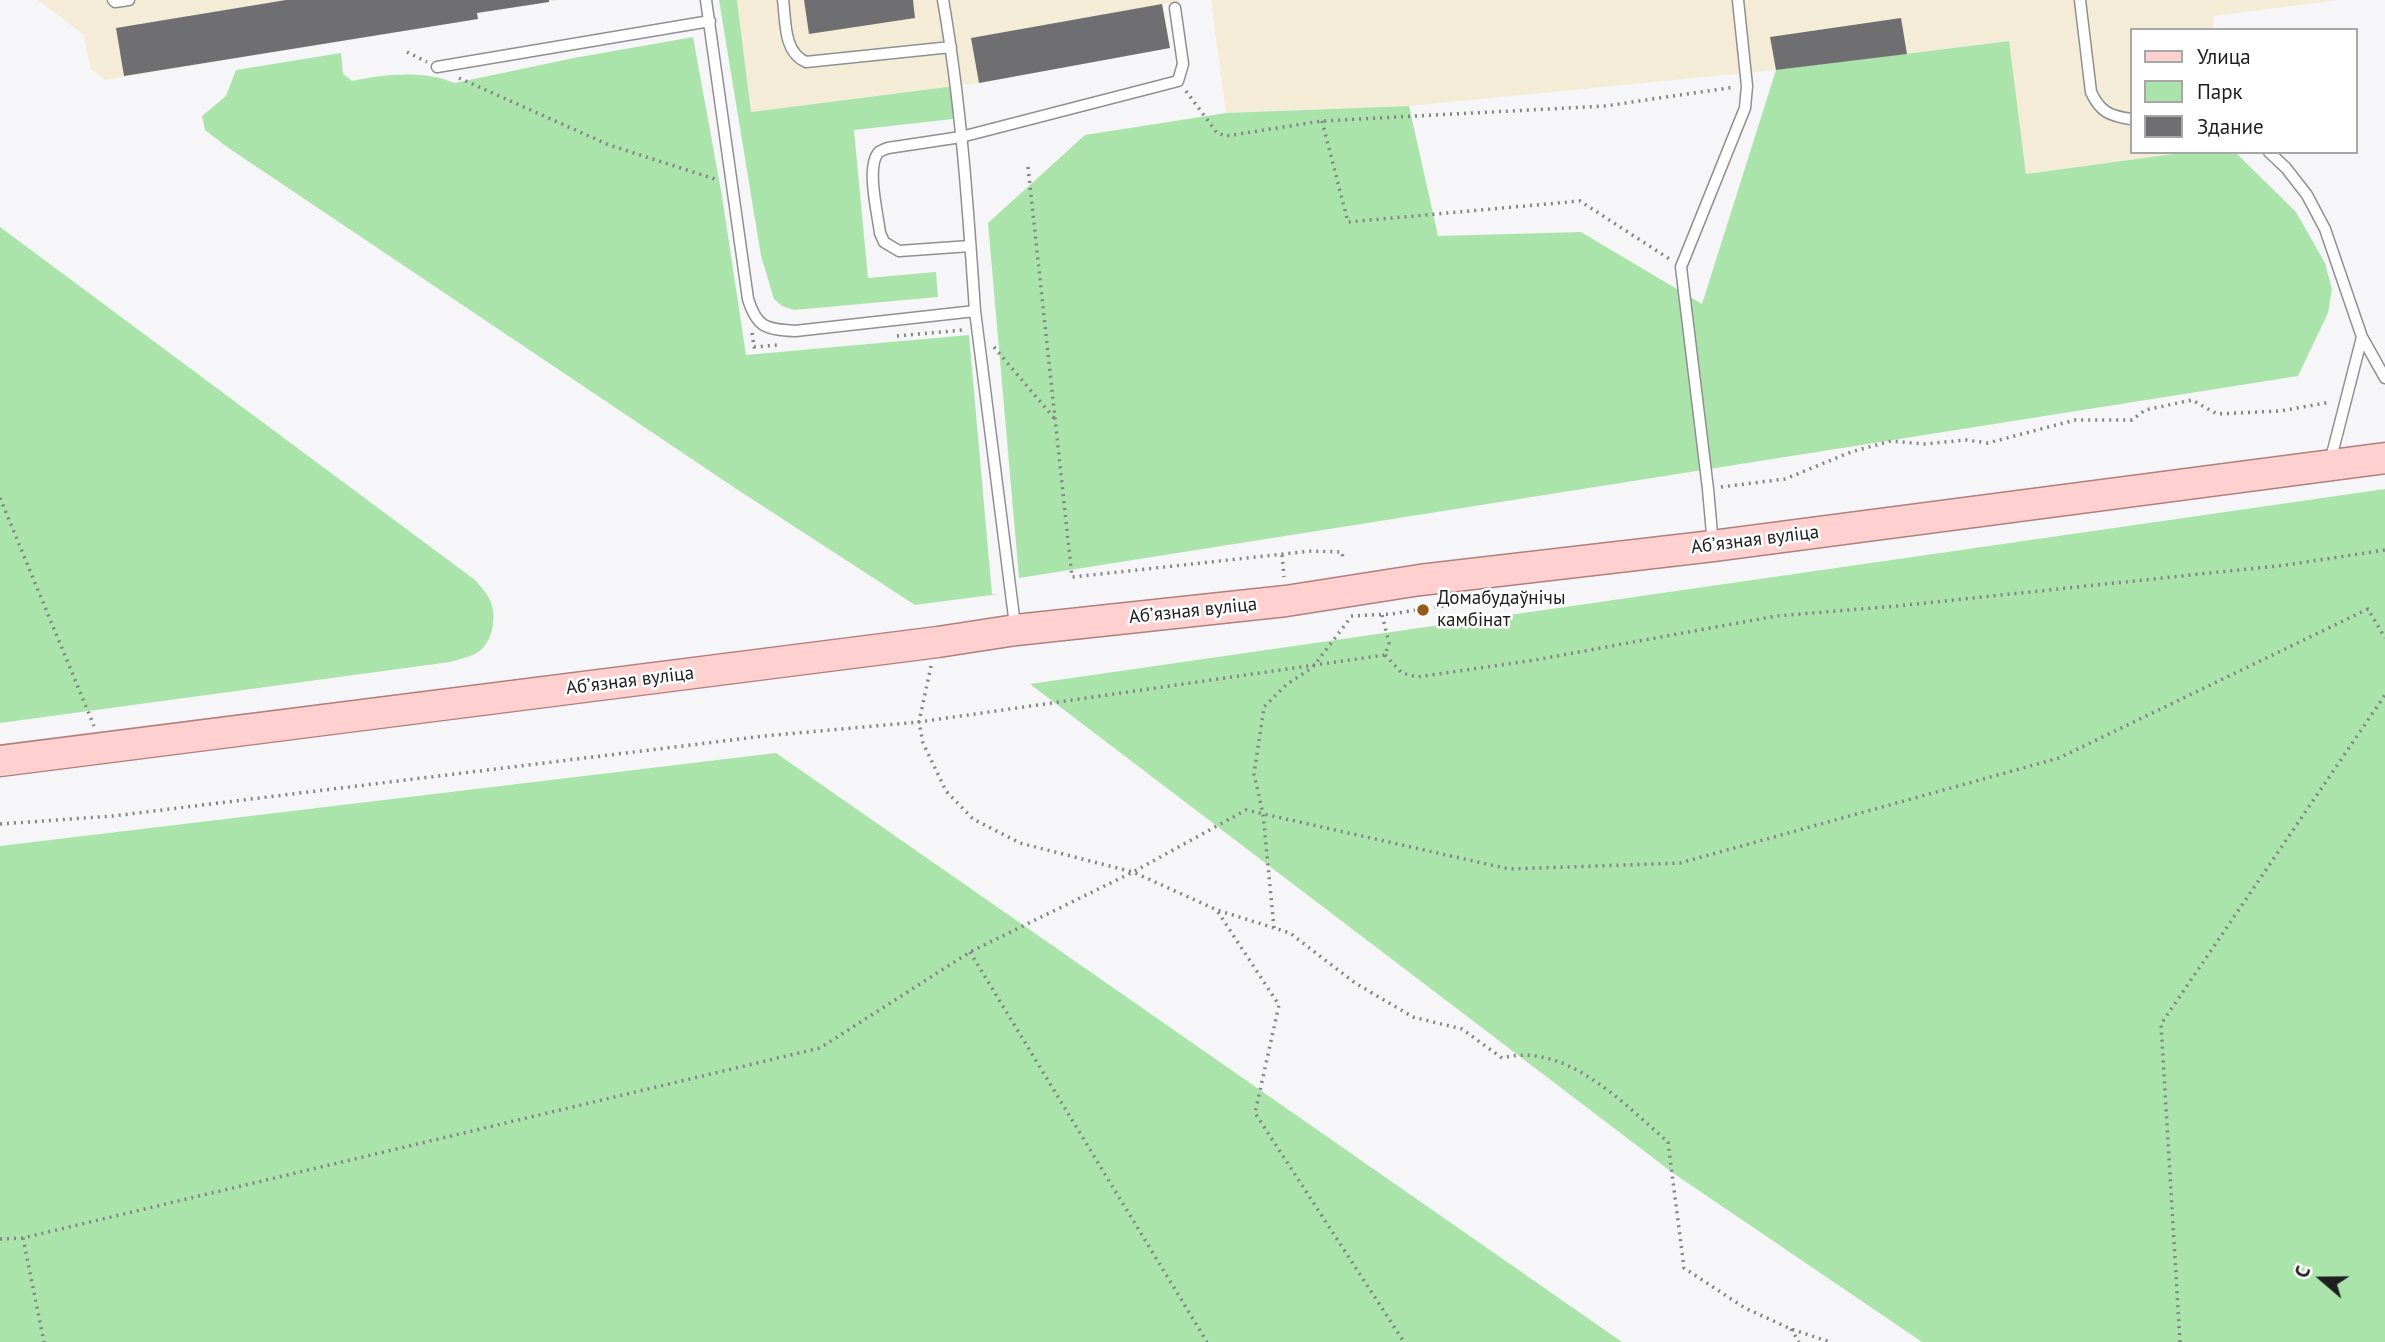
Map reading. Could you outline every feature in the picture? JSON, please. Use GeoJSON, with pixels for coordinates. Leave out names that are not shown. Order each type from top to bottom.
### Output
{"type":"FeatureCollection","features":[{"type":"Feature","properties":{"kind":"main road","name":"Абʼязная вуліца"},"geometry":{"type":"LineString","coordinates":[[0,761],[1016,630],[1286,601],[1408,582],[1713,546],[2385,458]]}},
{"type":"Feature","properties":{"kind":"lane"},"geometry":{"type":"LineString","coordinates":[[113,0],[129,0]]}},
{"type":"Feature","properties":{"kind":"lane"},"geometry":{"type":"LineString","coordinates":[[706,0],[748,299],[753,316],[767,327],[795,331],[975,311]]}},
{"type":"Feature","properties":{"kind":"lane"},"geometry":{"type":"LineString","coordinates":[[783,0],[792,52],[806,62],[951,47]]}},
{"type":"Feature","properties":{"kind":"lane"},"geometry":{"type":"LineString","coordinates":[[943,0],[961,137],[975,311],[1016,630]]}},
{"type":"Feature","properties":{"kind":"lane"},"geometry":{"type":"LineString","coordinates":[[1713,546],[1681,267],[1741,123],[1747,86],[1738,0]]}},
{"type":"Feature","properties":{"kind":"lane"},"geometry":{"type":"LineString","coordinates":[[2080,0],[2091,92],[2097,105],[2105,113],[2130,118]]}},
{"type":"Feature","properties":{"kind":"lane"},"geometry":{"type":"LineString","coordinates":[[970,246],[899,251],[884,242],[880,233],[873,174],[879,152],[888,148],[961,137],[1178,81],[1183,64],[1174,8]]}},
{"type":"Feature","properties":{"kind":"lane"},"geometry":{"type":"LineString","coordinates":[[437,67],[710,21]]}},
{"type":"Feature","properties":{"kind":"lane"},"geometry":{"type":"LineString","coordinates":[[2271,154],[2307,195],[2325,229],[2362,337],[2385,378]]}},
{"type":"Feature","properties":{"kind":"lane"},"geometry":{"type":"LineString","coordinates":[[2329,465],[2362,337]]}},
{"type":"Feature","properties":{"kind":"path"},"geometry":{"type":"LineString","coordinates":[[407,52],[609,145],[728,184]]}},
{"type":"Feature","properties":{"kind":"path"},"geometry":{"type":"LineString","coordinates":[[1178,81],[1217,132],[1227,136],[1322,121],[1605,106],[1747,86]]}},
{"type":"Feature","properties":{"kind":"path"},"geometry":{"type":"LineString","coordinates":[[1322,121],[1348,222],[1580,201],[1681,267]]}},
{"type":"Feature","properties":{"kind":"path"},"geometry":{"type":"LineString","coordinates":[[1028,167],[1072,577],[1312,551],[1342,552],[1343,560]]}},
{"type":"Feature","properties":{"kind":"path"},"geometry":{"type":"LineString","coordinates":[[886,337],[978,329],[1054,418]]}},
{"type":"Feature","properties":{"kind":"path"},"geometry":{"type":"LineString","coordinates":[[752,333],[754,347],[780,345]]}},
{"type":"Feature","properties":{"kind":"path"},"geometry":{"type":"LineString","coordinates":[[1708,489],[1785,479],[1851,452],[1891,441],[1924,444],[1966,440],[1988,443],[2075,420],[2132,420],[2145,410],[2192,400],[2217,414],[2280,411],[2328,403],[2347,394]]}},
{"type":"Feature","properties":{"kind":"path"},"geometry":{"type":"LineString","coordinates":[[0,498],[103,747]]}},
{"type":"Feature","properties":{"kind":"path"},"geometry":{"type":"LineString","coordinates":[[1385,655],[1402,673],[1418,677],[1535,660],[1776,616],[2286,565],[2385,550]]}},
{"type":"Feature","properties":{"kind":"path"},"geometry":{"type":"LineString","coordinates":[[1391,614],[1450,605]]}},
{"type":"Feature","properties":{"kind":"path"},"geometry":{"type":"LineString","coordinates":[[0,1239],[23,1238],[820,1048],[970,952],[1133,872],[1246,810],[1509,869],[1680,863],[2059,758],[2368,609],[2385,638]]}},
{"type":"Feature","properties":{"kind":"path"},"geometry":{"type":"LineString","coordinates":[[1382,615],[1389,643],[1385,655]]}},
{"type":"Feature","properties":{"kind":"path"},"geometry":{"type":"LineString","coordinates":[[1274,928],[1263,814],[1254,774],[1264,707],[1286,685],[1312,667],[1351,617]]}},
{"type":"Feature","properties":{"kind":"path"},"geometry":{"type":"LineString","coordinates":[[938,642],[925,687],[919,722],[923,743],[946,791],[973,819],[1020,843],[1133,872],[1217,910],[1290,933],[1355,983],[1413,1017],[1462,1029],[1502,1058],[1520,1053],[1542,1056],[1598,1081],[1668,1142],[1684,1268],[1745,1308],[1791,1329],[1830,1342]]}},
{"type":"Feature","properties":{"kind":"path"},"geometry":{"type":"LineString","coordinates":[[0,824],[113,816],[776,734],[919,722],[1385,655]]}},
{"type":"Feature","properties":{"kind":"path"},"geometry":{"type":"LineString","coordinates":[[2180,1342],[2161,1024],[2385,695]]}},
{"type":"Feature","properties":{"kind":"path"},"geometry":{"type":"LineString","coordinates":[[1217,910],[1279,1006],[1255,1113],[1404,1342]]}},
{"type":"Feature","properties":{"kind":"path"},"geometry":{"type":"LineString","coordinates":[[970,952],[1207,1342]]}},
{"type":"Feature","properties":{"kind":"path"},"geometry":{"type":"LineString","coordinates":[[23,1238],[44,1342]]}},
{"type":"Feature","properties":{"kind":"path"},"geometry":{"type":"LineString","coordinates":[[1791,1329],[1799,1342]]}},
{"type":"Feature","properties":{"kind":"shaded area"},"geometry":{"type":"Polygon","coordinates":[[[38,0],[559,0],[477,13],[478,19],[105,80],[91,69],[83,34],[38,0]]]}},
{"type":"Feature","properties":{"kind":"shaded area"},"geometry":{"type":"Polygon","coordinates":[[[737,0],[1183,0],[1163,4],[1170,48],[979,83],[751,112],[737,0]]]}},
{"type":"Feature","properties":{"kind":"shaded area"},"geometry":{"type":"Polygon","coordinates":[[[1211,0],[2339,0],[2213,16],[2214,28],[2130,28],[2130,154],[2173,154],[2026,174],[2008,41],[1776,70],[1409,106],[1226,113],[1211,0]]]}},
{"type":"Feature","properties":{"kind":"green space"},"geometry":{"type":"Polygon","coordinates":[[[719,0],[737,0],[751,112],[955,86],[953,119],[854,130],[868,278],[936,272],[938,297],[794,310],[782,306],[774,299],[761,256],[719,0]]]}},
{"type":"Feature","properties":{"kind":"green space"},"geometry":{"type":"Polygon","coordinates":[[[693,37],[722,196],[746,355],[969,335],[992,594],[999,594],[915,605],[738,490],[227,147],[205,130],[202,116],[226,96],[236,70],[341,53],[343,74],[352,81],[404,74],[430,76],[455,83],[693,37]]]}},
{"type":"Feature","properties":{"kind":"green space"},"geometry":{"type":"Polygon","coordinates":[[[2009,41],[2026,174],[2173,154],[2237,154],[2296,212],[2325,263],[2332,289],[2328,313],[2298,376],[1019,578],[988,223],[1085,135],[1226,113],[1409,106],[1438,236],[1581,232],[1702,304],[1776,70],[2009,41]]]}},
{"type":"Feature","properties":{"kind":"green space"},"geometry":{"type":"Polygon","coordinates":[[[0,227],[475,580],[488,596],[493,611],[489,639],[481,650],[450,662],[0,723],[0,227]]]}},
{"type":"Feature","properties":{"kind":"green space"},"geometry":{"type":"Polygon","coordinates":[[[2385,489],[2385,1342],[1922,1342],[1673,1173],[1030,684],[2385,489]]]}},
{"type":"Feature","properties":{"kind":"green space"},"geometry":{"type":"Polygon","coordinates":[[[776,753],[1622,1342],[0,1342],[0,846],[776,753]]]}},
{"type":"Feature","properties":{"kind":"building"},"geometry":{"type":"Polygon","coordinates":[[[286,0],[549,2],[477,13],[478,19],[124,76],[116,28],[286,0]]]}},
{"type":"Feature","properties":{"kind":"building"},"geometry":{"type":"Polygon","coordinates":[[[804,0],[913,0],[915,18],[809,34],[804,0]]]}},
{"type":"Feature","properties":{"kind":"building"},"geometry":{"type":"Polygon","coordinates":[[[1162,4],[1170,48],[979,83],[971,38],[1162,4]]]}},
{"type":"Feature","properties":{"kind":"building"},"geometry":{"type":"Polygon","coordinates":[[[1901,18],[1907,54],[1776,70],[1770,37],[1901,18]]]}},
{"type":"Feature","properties":{"kind":"place","name":"Домабудаўнічы камбінат"},"geometry":{"type":"Point","coordinates":[1423,610]}}]}
